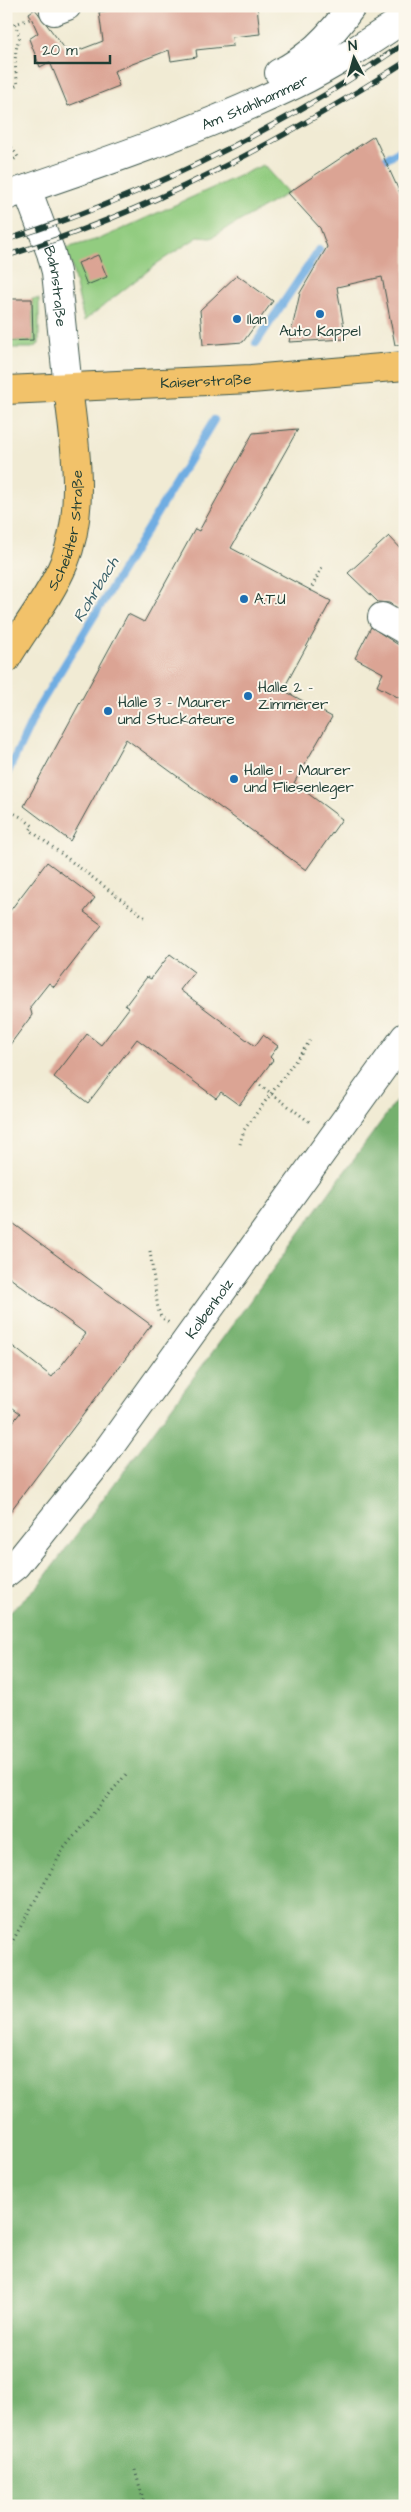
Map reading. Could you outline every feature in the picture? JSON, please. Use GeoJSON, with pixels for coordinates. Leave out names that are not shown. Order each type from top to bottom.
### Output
{"type":"FeatureCollection","features":[{"type":"Feature","properties":{"kind":"main road","name":"Kaiserstraße"},"geometry":{"type":"LineString","coordinates":[[6,390],[311,375],[405,366]]}},
{"type":"Feature","properties":{"kind":"main road","name":"Scheidter Straße"},"geometry":{"type":"LineString","coordinates":[[6,659],[54,582],[72,542],[76,491],[68,388]]}},
{"type":"Feature","properties":{"kind":"street"},"geometry":{"type":"LineString","coordinates":[[150,145],[178,117],[283,71],[309,54],[337,27],[352,6]]}},
{"type":"Feature","properties":{"kind":"street","name":"Am Stahlhammer"},"geometry":{"type":"LineString","coordinates":[[150,145],[294,84],[353,52],[405,18]]}},
{"type":"Feature","properties":{"kind":"street","name":"Bahnstraße"},"geometry":{"type":"LineString","coordinates":[[68,388],[56,272],[51,253],[17,193],[90,169],[150,145]]}},
{"type":"Feature","properties":{"kind":"street","name":"Kolbenholz"},"geometry":{"type":"LineString","coordinates":[[6,1573],[16,1565],[101,1459],[405,1037]]}},
{"type":"Feature","properties":{"kind":"path"},"geometry":{"type":"LineString","coordinates":[[6,90],[18,85],[15,68],[17,44],[20,37]]}},
{"type":"Feature","properties":{"kind":"path"},"geometry":{"type":"LineString","coordinates":[[6,139],[18,157],[6,164]]}},
{"type":"Feature","properties":{"kind":"path"},"geometry":{"type":"LineString","coordinates":[[310,591],[323,565]]}},
{"type":"Feature","properties":{"kind":"path"},"geometry":{"type":"LineString","coordinates":[[6,809],[34,826],[30,830],[147,919]]}},
{"type":"Feature","properties":{"kind":"path"},"geometry":{"type":"LineString","coordinates":[[240,1144],[244,1130],[310,1040]]}},
{"type":"Feature","properties":{"kind":"path"},"geometry":{"type":"LineString","coordinates":[[256,1082],[312,1124]]}},
{"type":"Feature","properties":{"kind":"path"},"geometry":{"type":"LineString","coordinates":[[150,1251],[160,1317]]}},
{"type":"Feature","properties":{"kind":"path"},"geometry":{"type":"LineString","coordinates":[[6,1953],[64,1848],[128,1772]]}},
{"type":"Feature","properties":{"kind":"path"},"geometry":{"type":"LineString","coordinates":[[134,2470],[145,2506]]}},
{"type":"Feature","properties":{"kind":"green space"},"geometry":{"type":"Polygon","coordinates":[[[263,165],[288,193],[211,238],[198,237],[159,262],[84,321],[71,263],[59,250],[102,238],[263,165]]]}},
{"type":"Feature","properties":{"kind":"green space"},"geometry":{"type":"Polygon","coordinates":[[[32,299],[39,299],[39,344],[32,348],[6,348],[6,341],[33,340],[32,299]]]}},
{"type":"Feature","properties":{"kind":"green space"},"geometry":{"type":"Polygon","coordinates":[[[405,1089],[405,2506],[6,2506],[6,1615],[38,1586],[405,1089]]]}},
{"type":"Feature","properties":{"kind":"building"},"geometry":{"type":"Polygon","coordinates":[[[133,6],[257,6],[260,34],[232,37],[233,46],[196,50],[197,57],[171,61],[169,50],[114,71],[119,86],[68,106],[50,62],[40,67],[29,39],[38,33],[29,13],[35,9],[69,54],[103,41],[99,12],[133,6]]]}},
{"type":"Feature","properties":{"kind":"building"},"geometry":{"type":"Polygon","coordinates":[[[374,136],[405,204],[405,344],[395,345],[382,277],[337,287],[346,339],[289,342],[300,293],[327,247],[320,228],[288,193],[374,136]]]}},
{"type":"Feature","properties":{"kind":"building"},"geometry":{"type":"Polygon","coordinates":[[[98,255],[107,277],[87,285],[78,263],[98,255]]]}},
{"type":"Feature","properties":{"kind":"building"},"geometry":{"type":"Polygon","coordinates":[[[237,275],[273,301],[243,342],[203,345],[200,310],[237,275]]]}},
{"type":"Feature","properties":{"kind":"building"},"geometry":{"type":"Polygon","coordinates":[[[6,299],[32,299],[33,340],[6,341],[6,299]]]}},
{"type":"Feature","properties":{"kind":"building"},"geometry":{"type":"Polygon","coordinates":[[[298,429],[231,548],[331,601],[283,690],[332,717],[294,783],[342,819],[306,870],[126,739],[70,841],[24,806],[128,614],[144,622],[195,529],[199,531],[253,433],[298,429]]]}},
{"type":"Feature","properties":{"kind":"building"},"geometry":{"type":"Polygon","coordinates":[[[389,536],[405,553],[405,612],[389,603],[378,602],[348,573],[389,536]]]}},
{"type":"Feature","properties":{"kind":"building"},"geometry":{"type":"Polygon","coordinates":[[[371,627],[397,644],[405,646],[405,701],[377,686],[383,673],[355,658],[371,627]]]}},
{"type":"Feature","properties":{"kind":"building"},"geometry":{"type":"Polygon","coordinates":[[[47,862],[95,898],[84,912],[102,925],[54,987],[49,983],[30,1007],[32,1015],[6,1050],[6,916],[47,862]]]}},
{"type":"Feature","properties":{"kind":"building"},"geometry":{"type":"Polygon","coordinates":[[[170,954],[194,972],[180,990],[255,1046],[263,1035],[278,1046],[270,1057],[273,1060],[239,1105],[221,1092],[216,1098],[137,1039],[88,1103],[54,1077],[87,1034],[101,1045],[129,1008],[125,1006],[147,977],[151,979],[170,954]]]}},
{"type":"Feature","properties":{"kind":"building"},"geometry":{"type":"Polygon","coordinates":[[[6,1218],[151,1325],[6,1517],[6,1431],[20,1413],[6,1403],[6,1341],[52,1377],[86,1334],[6,1275],[6,1218]]]}},
{"type":"Feature","properties":{"kind":"waterway","name":"Rohrbach"},"geometry":{"type":"LineString","coordinates":[[377,164],[405,147]]}},
{"type":"Feature","properties":{"kind":"waterway","name":"Rohrbach"},"geometry":{"type":"LineString","coordinates":[[256,343],[319,250]]}},
{"type":"Feature","properties":{"kind":"waterway","name":"Rohrbach"},"geometry":{"type":"LineString","coordinates":[[6,776],[38,708],[214,420]]}},
{"type":"Feature","properties":{"kind":"railway"},"geometry":{"type":"LineString","coordinates":[[6,240],[111,202],[213,156],[311,103],[405,43]]}},
{"type":"Feature","properties":{"kind":"railway"},"geometry":{"type":"LineString","coordinates":[[6,256],[112,218],[212,172],[309,120],[405,62]]}},
{"type":"Feature","properties":{"kind":"place","name":"Auto Kappel"},"geometry":{"type":"Point","coordinates":[320,314]}},
{"type":"Feature","properties":{"kind":"place","name":"Ilan"},"geometry":{"type":"Point","coordinates":[237,319]}},
{"type":"Feature","properties":{"kind":"place","name":"A.T.U"},"geometry":{"type":"Point","coordinates":[244,599]}},
{"type":"Feature","properties":{"kind":"place","name":"Halle 2 - Zimmerer"},"geometry":{"type":"Point","coordinates":[248,696]}},
{"type":"Feature","properties":{"kind":"place","name":"Halle 3 - Maurer und Stuckateure"},"geometry":{"type":"Point","coordinates":[108,711]}},
{"type":"Feature","properties":{"kind":"place","name":"Halle 1 - Maurer und Fliesenleger"},"geometry":{"type":"Point","coordinates":[234,779]}}]}
